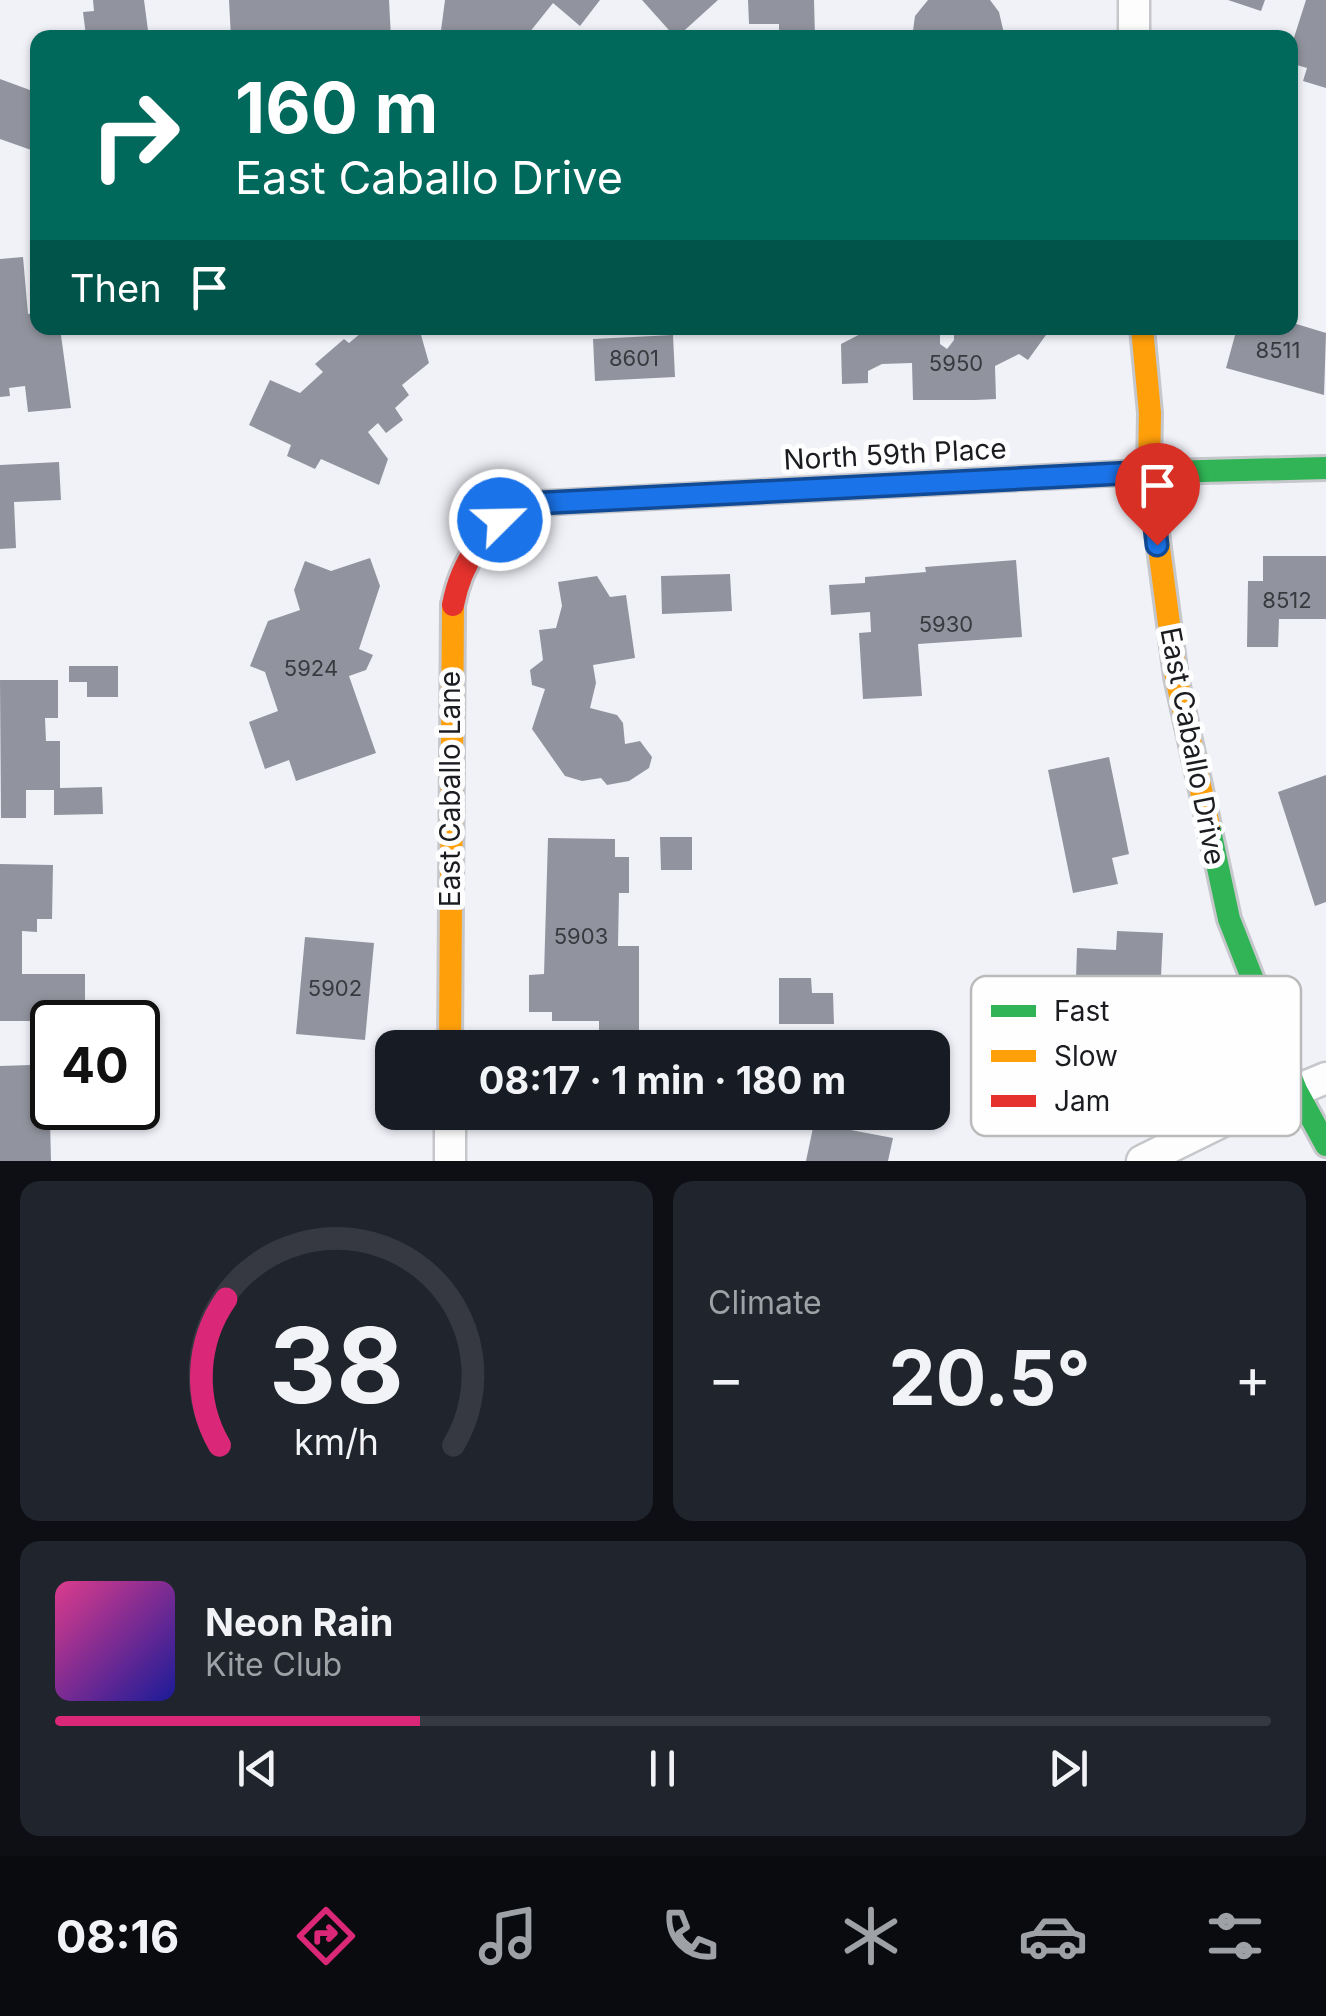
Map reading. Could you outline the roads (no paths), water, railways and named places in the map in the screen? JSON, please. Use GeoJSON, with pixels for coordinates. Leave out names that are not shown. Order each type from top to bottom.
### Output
{"type":"FeatureCollection","features":[{"type":"Feature","properties":{"kind":"street"},"geometry":{"type":"LineString","coordinates":[[1134,0],[1134,30]]}},
{"type":"Feature","properties":{"kind":"street","name":"East Caballo Drive"},"geometry":{"type":"LineString","coordinates":[[1143,335],[1150,413],[1149,472],[1176,677],[1229,919],[1251,976]]}},
{"type":"Feature","properties":{"kind":"street","name":"North 59th Place"},"geometry":{"type":"LineString","coordinates":[[479,537],[521,504],[1149,472],[1326,468]]}},
{"type":"Feature","properties":{"kind":"street","name":"East Caballo Lane"},"geometry":{"type":"LineString","coordinates":[[450,1030],[450,614],[458,572],[479,537]]}},
{"type":"Feature","properties":{"kind":"street"},"geometry":{"type":"LineString","coordinates":[[1301,1088],[1326,1078]]}},
{"type":"Feature","properties":{"kind":"street","name":"East Caballo Drive"},"geometry":{"type":"LineString","coordinates":[[1301,1099],[1326,1146]]}},
{"type":"Feature","properties":{"kind":"street"},"geometry":{"type":"LineString","coordinates":[[450,1130],[450,1161]]}},
{"type":"Feature","properties":{"kind":"street"},"geometry":{"type":"LineString","coordinates":[[1142,1161],[1196,1136]]}}]}
